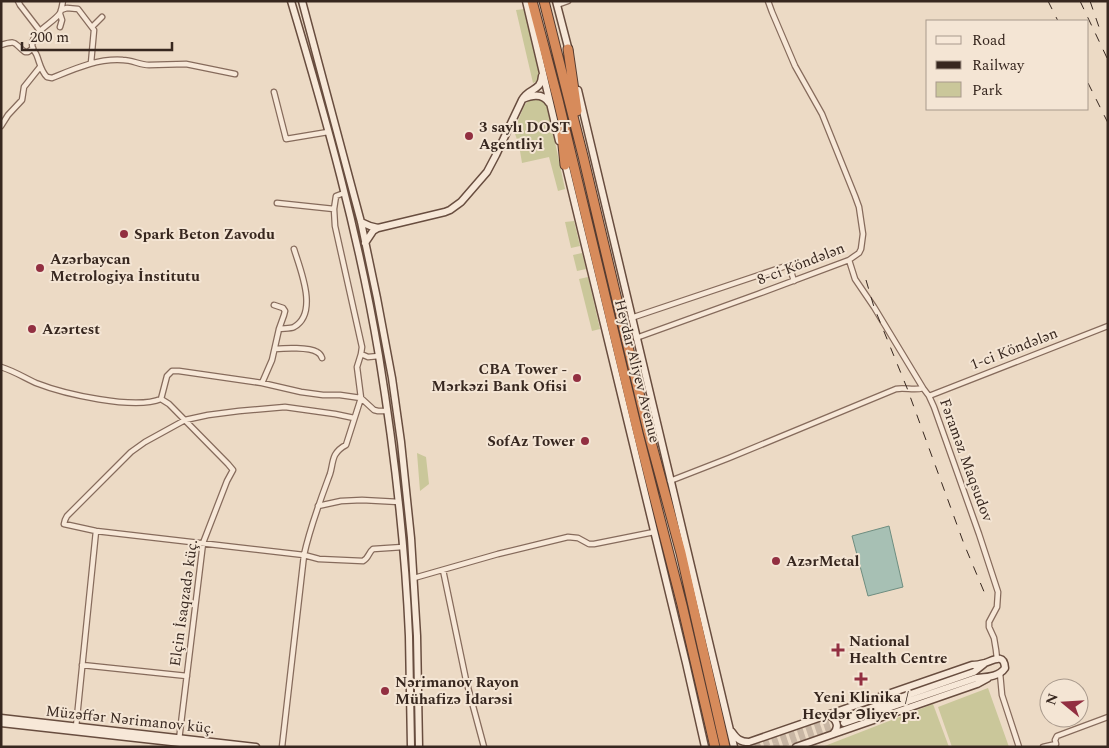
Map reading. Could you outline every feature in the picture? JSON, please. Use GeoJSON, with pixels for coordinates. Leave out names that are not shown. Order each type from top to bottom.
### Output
{"type":"FeatureCollection","features":[{"type":"Feature","properties":{"kind":"highway","name":"Heydar Aliyev Avenue"},"geometry":{"type":"LineString","coordinates":[[532,1],[682,605],[715,747]]}},
{"type":"Feature","properties":{"kind":"highway","name":"Heydar Aliyev Avenue"},"geometry":{"type":"LineString","coordinates":[[544,1],[648,431],[681,553],[725,747]]}},
{"type":"Feature","properties":{"kind":"highway"},"geometry":{"type":"LineString","coordinates":[[568,49],[583,156]]}},
{"type":"Feature","properties":{"kind":"highway"},"geometry":{"type":"LineString","coordinates":[[558,100],[565,165]]}},
{"type":"Feature","properties":{"kind":"main road"},"geometry":{"type":"LineString","coordinates":[[291,1],[344,193],[365,282],[379,356],[399,502],[403,547],[409,637],[412,747]]}},
{"type":"Feature","properties":{"kind":"main road"},"geometry":{"type":"LineString","coordinates":[[302,1],[361,222],[392,378],[409,510],[414,578],[419,747]]}},
{"type":"Feature","properties":{"kind":"main road"},"geometry":{"type":"LineString","coordinates":[[526,1],[686,663],[704,747]]}},
{"type":"Feature","properties":{"kind":"main road"},"geometry":{"type":"LineString","coordinates":[[556,3],[734,747]]}},
{"type":"Feature","properties":{"kind":"main road"},"geometry":{"type":"LineString","coordinates":[[365,243],[373,231],[378,228],[434,216],[455,207],[487,172],[522,100],[527,93],[541,84],[542,67]]}},
{"type":"Feature","properties":{"kind":"main road"},"geometry":{"type":"LineString","coordinates":[[522,100],[533,96],[540,96],[548,101],[552,110]]}},
{"type":"Feature","properties":{"kind":"main road"},"geometry":{"type":"LineString","coordinates":[[323,112],[331,110]]}},
{"type":"Feature","properties":{"kind":"main road"},"geometry":{"type":"LineString","coordinates":[[361,222],[378,228]]}},
{"type":"Feature","properties":{"kind":"main road"},"geometry":{"type":"LineString","coordinates":[[365,282],[373,280]]}},
{"type":"Feature","properties":{"kind":"main road"},"geometry":{"type":"LineString","coordinates":[[409,637],[417,636]]}},
{"type":"Feature","properties":{"kind":"main road"},"geometry":{"type":"LineString","coordinates":[[729,726],[738,740],[748,744],[972,665],[996,659],[1004,661],[1004,670],[999,674],[976,678],[843,721],[974,672],[985,663]]}},
{"type":"Feature","properties":{"kind":"main road"},"geometry":{"type":"LineString","coordinates":[[996,659],[991,663],[990,668],[993,672],[999,674]]}},
{"type":"Feature","properties":{"kind":"main road"},"geometry":{"type":"LineString","coordinates":[[796,747],[977,684],[989,677]]}},
{"type":"Feature","properties":{"kind":"main road"},"geometry":{"type":"LineString","coordinates":[[828,715],[834,718],[837,725],[832,735]]}},
{"type":"Feature","properties":{"kind":"main road","name":"Müzəffər Nərimanov küç."},"geometry":{"type":"LineString","coordinates":[[1,718],[76,729]]}},
{"type":"Feature","properties":{"kind":"main road"},"geometry":{"type":"LineString","coordinates":[[1,722],[179,740],[216,747]]}},
{"type":"Feature","properties":{"kind":"main road","name":"Müzəffər Nərimanov küç."},"geometry":{"type":"LineString","coordinates":[[179,740],[256,747]]}},
{"type":"Feature","properties":{"kind":"street"},"geometry":{"type":"LineString","coordinates":[[18,1],[40,31]]}},
{"type":"Feature","properties":{"kind":"street"},"geometry":{"type":"LineString","coordinates":[[60,28],[62,20],[60,12],[63,1]]}},
{"type":"Feature","properties":{"kind":"street"},"geometry":{"type":"LineString","coordinates":[[556,3],[568,1]]}},
{"type":"Feature","properties":{"kind":"street","name":"8-ci Köndələn"},"geometry":{"type":"LineString","coordinates":[[636,338],[849,260],[859,253],[861,249],[863,234],[859,207],[855,196],[822,114],[795,66],[768,1]]}},
{"type":"Feature","properties":{"kind":"street"},"geometry":{"type":"LineString","coordinates":[[91,63],[95,34],[78,9],[67,8],[60,12],[34,38],[33,48],[40,67],[47,77],[52,78],[91,63],[117,60],[131,61],[144,65],[186,64],[235,74]]}},
{"type":"Feature","properties":{"kind":"street"},"geometry":{"type":"LineString","coordinates":[[92,28],[102,17]]}},
{"type":"Feature","properties":{"kind":"street"},"geometry":{"type":"LineString","coordinates":[[1,45],[12,42],[24,52],[28,52],[33,48]]}},
{"type":"Feature","properties":{"kind":"street"},"geometry":{"type":"LineString","coordinates":[[1,126],[22,100],[24,87],[40,67]]}},
{"type":"Feature","properties":{"kind":"street"},"geometry":{"type":"LineString","coordinates":[[274,92],[286,139],[328,132]]}},
{"type":"Feature","properties":{"kind":"street"},"geometry":{"type":"LineString","coordinates":[[282,747],[304,555],[318,506],[332,469],[334,456],[346,445],[361,398],[357,367],[362,347],[335,226],[334,209],[336,196],[344,193]]}},
{"type":"Feature","properties":{"kind":"street"},"geometry":{"type":"LineString","coordinates":[[277,203],[334,209]]}},
{"type":"Feature","properties":{"kind":"street"},"geometry":{"type":"LineString","coordinates":[[278,329],[294,327],[303,318],[307,308],[304,283],[294,249]]}},
{"type":"Feature","properties":{"kind":"street"},"geometry":{"type":"LineString","coordinates":[[849,260],[855,279],[874,306],[923,388]]}},
{"type":"Feature","properties":{"kind":"street"},"geometry":{"type":"LineString","coordinates":[[631,318],[789,265],[794,280]]}},
{"type":"Feature","properties":{"kind":"street"},"geometry":{"type":"LineString","coordinates":[[262,383],[272,360],[278,329],[285,311],[283,308],[274,305]]}},
{"type":"Feature","properties":{"kind":"street","name":"1-ci Köndələn"},"geometry":{"type":"LineString","coordinates":[[929,396],[1108,326]]}},
{"type":"Feature","properties":{"kind":"street"},"geometry":{"type":"LineString","coordinates":[[275,349],[312,350],[319,353],[322,358]]}},
{"type":"Feature","properties":{"kind":"street"},"geometry":{"type":"LineString","coordinates":[[361,354],[368,357],[379,356]]}},
{"type":"Feature","properties":{"kind":"street"},"geometry":{"type":"LineString","coordinates":[[1,367],[58,391],[129,403],[161,399],[167,376],[172,371],[179,371],[262,383],[316,394],[361,398],[374,410],[387,411]]}},
{"type":"Feature","properties":{"kind":"street","name":"Fəraməz Maqsudov"},"geometry":{"type":"LineString","coordinates":[[670,481],[896,389],[923,388],[934,407],[998,592],[997,607],[989,622],[996,650],[996,659]]}},
{"type":"Feature","properties":{"kind":"street","name":"Elçin İsaqzadə küç."},"geometry":{"type":"LineString","coordinates":[[161,399],[169,404],[233,470],[203,543],[179,740]]}},
{"type":"Feature","properties":{"kind":"street"},"geometry":{"type":"LineString","coordinates":[[354,418],[285,408],[239,411],[185,420],[131,452],[65,520],[64,524],[96,530],[304,555],[319,560],[363,560],[369,556],[373,549],[403,547]]}},
{"type":"Feature","properties":{"kind":"street"},"geometry":{"type":"LineString","coordinates":[[318,506],[341,501],[399,502]]}},
{"type":"Feature","properties":{"kind":"street"},"geometry":{"type":"LineString","coordinates":[[76,729],[96,530]]}},
{"type":"Feature","properties":{"kind":"street"},"geometry":{"type":"LineString","coordinates":[[414,578],[498,554],[568,538],[578,538],[589,544],[594,544],[654,532]]}},
{"type":"Feature","properties":{"kind":"street"},"geometry":{"type":"LineString","coordinates":[[443,570],[466,680],[484,747]]}},
{"type":"Feature","properties":{"kind":"street"},"geometry":{"type":"LineString","coordinates":[[82,665],[187,676]]}},
{"type":"Feature","properties":{"kind":"street"},"geometry":{"type":"LineString","coordinates":[[999,674],[1002,695],[1019,747]]}},
{"type":"Feature","properties":{"kind":"street"},"geometry":{"type":"LineString","coordinates":[[1043,747],[1058,745],[1055,740],[1057,736],[1108,717]]}},
{"type":"Feature","properties":{"kind":"green space"},"geometry":{"type":"Polygon","coordinates":[[[524,9],[539,74],[538,81],[533,83],[516,10],[524,9]]]}},
{"type":"Feature","properties":{"kind":"green space"},"geometry":{"type":"Polygon","coordinates":[[[529,100],[542,100],[547,105],[565,189],[558,191],[549,157],[522,163],[514,131],[524,106],[529,100]]]}},
{"type":"Feature","properties":{"kind":"green space"},"geometry":{"type":"Polygon","coordinates":[[[574,221],[580,246],[571,248],[565,222],[574,221]]]}},
{"type":"Feature","properties":{"kind":"green space"},"geometry":{"type":"Polygon","coordinates":[[[582,253],[586,269],[577,271],[573,255],[582,253]]]}},
{"type":"Feature","properties":{"kind":"green space"},"geometry":{"type":"Polygon","coordinates":[[[588,277],[600,329],[592,331],[579,279],[588,277]]]}},
{"type":"Feature","properties":{"kind":"green space"},"geometry":{"type":"Polygon","coordinates":[[[417,453],[426,457],[429,484],[420,491],[417,453]]]}},
{"type":"Feature","properties":{"kind":"green space"},"geometry":{"type":"Polygon","coordinates":[[[988,688],[1009,747],[952,747],[938,707],[988,688]]]}},
{"type":"Feature","properties":{"kind":"green space"},"geometry":{"type":"Polygon","coordinates":[[[933,704],[949,747],[822,747],[933,704]]]}},
{"type":"Feature","properties":{"kind":"shaded area"},"geometry":{"type":"Polygon","coordinates":[[[889,526],[903,587],[868,596],[852,536],[889,526]]]}},
{"type":"Feature","properties":{"kind":"tunnel"},"geometry":{"type":"LineString","coordinates":[[755,747],[838,719]]}},
{"type":"Feature","properties":{"kind":"tunnel"},"geometry":{"type":"LineString","coordinates":[[774,747],[844,723]]}},
{"type":"Feature","properties":{"kind":"railway"},"geometry":{"type":"LineString","coordinates":[[1048,1],[1058,20]]}},
{"type":"Feature","properties":{"kind":"railway"},"geometry":{"type":"LineString","coordinates":[[1080,1],[1108,60]]}},
{"type":"Feature","properties":{"kind":"railway"},"geometry":{"type":"LineString","coordinates":[[1090,1],[1100,30]]}},
{"type":"Feature","properties":{"kind":"railway"},"geometry":{"type":"LineString","coordinates":[[1089,85],[1108,123]]}},
{"type":"Feature","properties":{"kind":"railway"},"geometry":{"type":"LineString","coordinates":[[866,280],[874,307],[907,388],[964,544],[985,594]]}},
{"type":"Feature","properties":{"kind":"place","name":"3 saylı DOST Agentliyi"},"geometry":{"type":"Point","coordinates":[469,136]}},
{"type":"Feature","properties":{"kind":"place","name":"Spark Beton Zavodu"},"geometry":{"type":"Point","coordinates":[124,234]}},
{"type":"Feature","properties":{"kind":"place","name":"Azərbaycan Metrologiya İnstitutu"},"geometry":{"type":"Point","coordinates":[40,268]}},
{"type":"Feature","properties":{"kind":"place","name":"Azərtest"},"geometry":{"type":"Point","coordinates":[32,329]}},
{"type":"Feature","properties":{"kind":"place","name":"CBA Tower - Mərkəzi Bank Ofisi"},"geometry":{"type":"Point","coordinates":[577,378]}},
{"type":"Feature","properties":{"kind":"place","name":"SofAz Tower"},"geometry":{"type":"Point","coordinates":[585,441]}},
{"type":"Feature","properties":{"kind":"place","name":"AzərMetal"},"geometry":{"type":"Point","coordinates":[776,561]}},
{"type":"Feature","properties":{"kind":"place","name":"National Health Centre"},"geometry":{"type":"Point","coordinates":[838,650]}},
{"type":"Feature","properties":{"kind":"place","name":"Yeni Klinika / Heydər Əliyev pr."},"geometry":{"type":"Point","coordinates":[861,679]}},
{"type":"Feature","properties":{"kind":"place","name":"Nərimanov Rayon Mühafizə İdarəsi"},"geometry":{"type":"Point","coordinates":[385,691]}}]}
